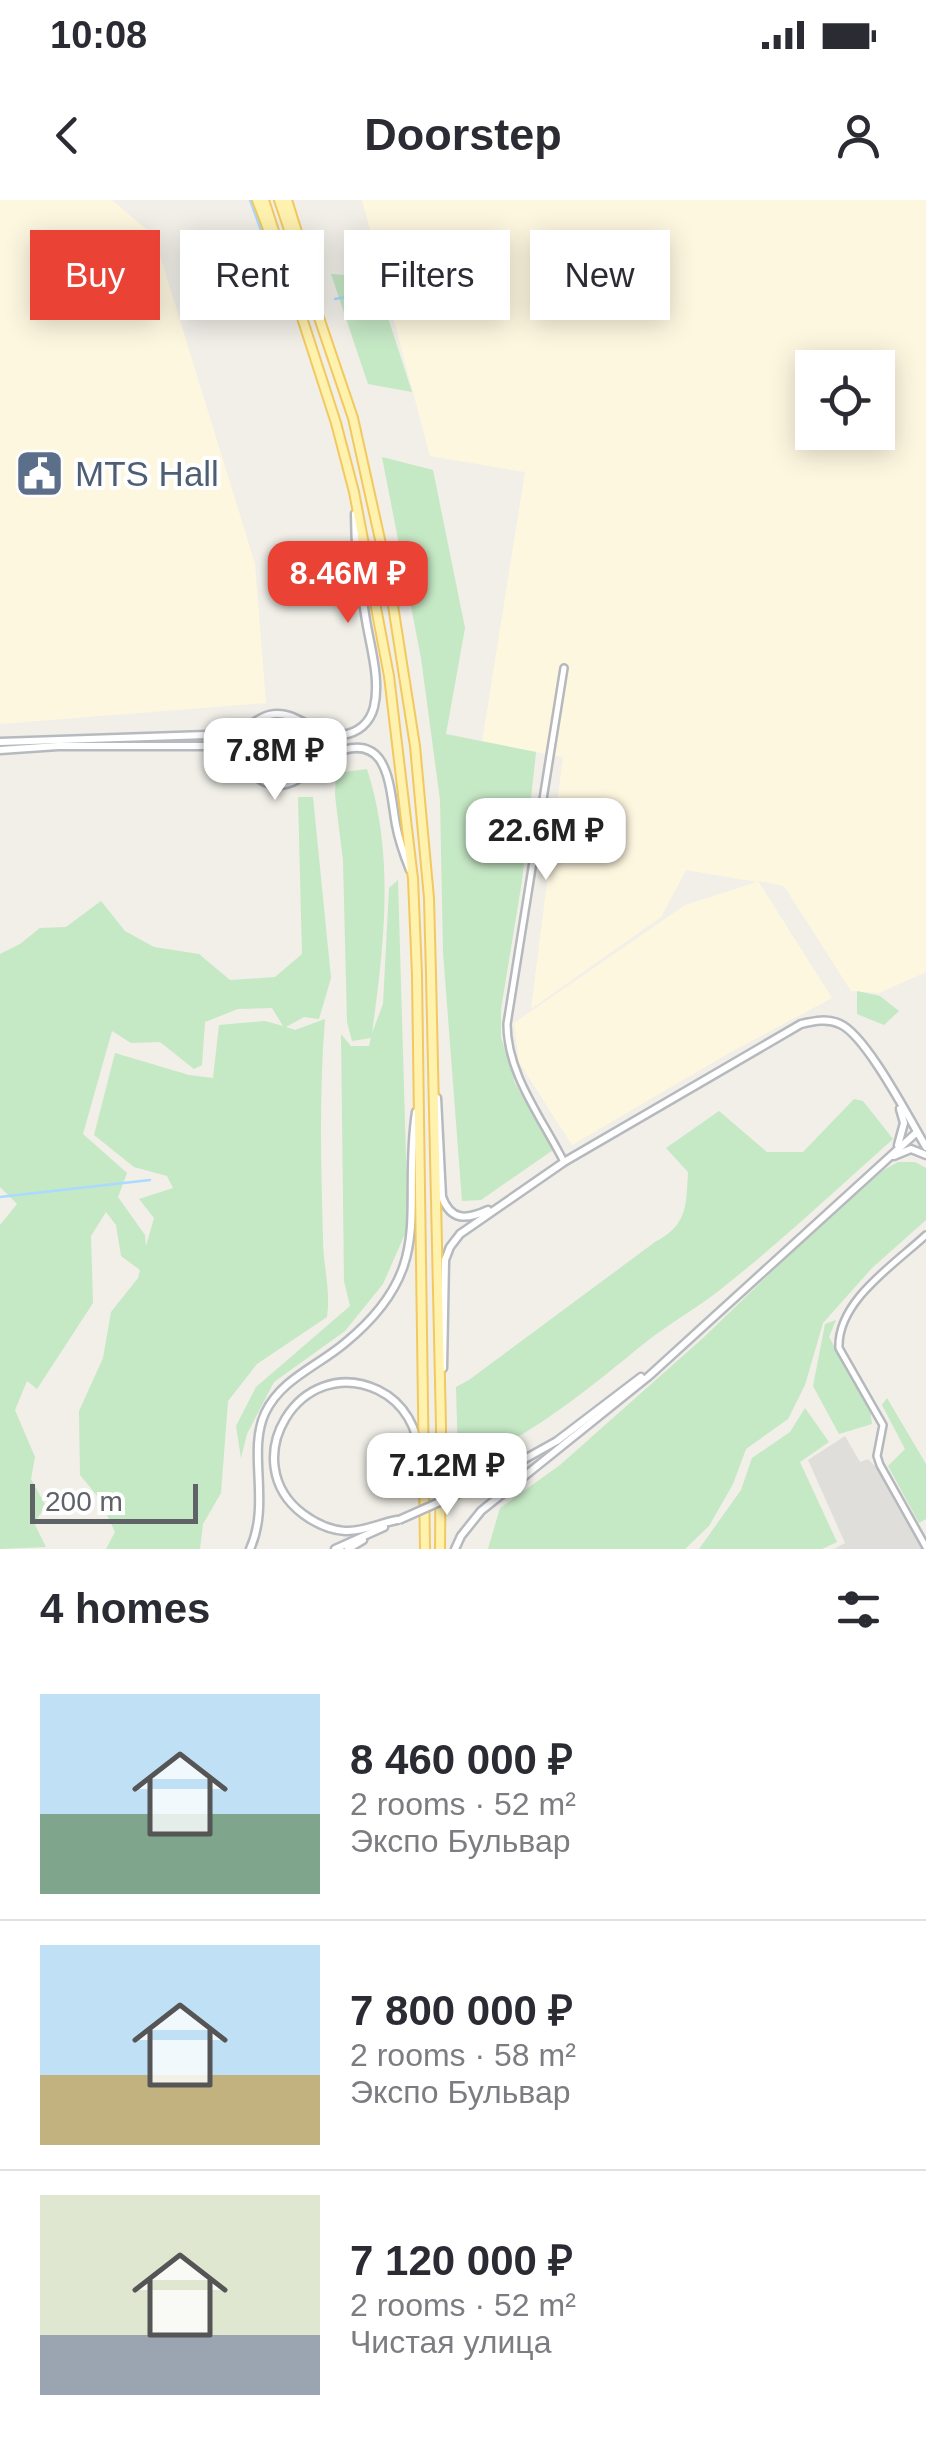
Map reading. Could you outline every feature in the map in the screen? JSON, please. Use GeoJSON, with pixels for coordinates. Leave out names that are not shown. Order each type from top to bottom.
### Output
{"type":"FeatureCollection","features":[{"type":"Feature","properties":{"kind":"main road"},"geometry":{"type":"LineString","coordinates":[[261,200],[297,295],[336,422],[388,662],[412,879],[425,1549]]}},
{"type":"Feature","properties":{"kind":"main road"},"geometry":{"type":"LineString","coordinates":[[279,200],[290,230]]}},
{"type":"Feature","properties":{"kind":"main road"},"geometry":{"type":"LineString","coordinates":[[287,200],[297,230]]}},
{"type":"Feature","properties":{"kind":"main road"},"geometry":{"type":"LineString","coordinates":[[321,320],[353,418],[370,488],[406,678],[429,898],[440,1549]]}},
{"type":"Feature","properties":{"kind":"main road"},"geometry":{"type":"LineString","coordinates":[[0,742],[231,735],[269,715],[284,714],[326,734],[349,733],[365,725],[375,704],[375,679],[358,571],[355,500]]}},
{"type":"Feature","properties":{"kind":"main road"},"geometry":{"type":"LineString","coordinates":[[246,765],[244,742],[255,722]]}},
{"type":"Feature","properties":{"kind":"main road"},"geometry":{"type":"LineString","coordinates":[[306,725],[315,743],[312,767]]}},
{"type":"Feature","properties":{"kind":"main road"},"geometry":{"type":"LineString","coordinates":[[0,750],[195,745],[224,750],[257,778],[274,785],[298,780],[330,755],[352,747],[362,748],[379,757],[389,778],[400,845],[412,879]]}},
{"type":"Feature","properties":{"kind":"main road"},"geometry":{"type":"LineString","coordinates":[[440,1384],[447,1253],[460,1234],[564,1162],[778,1036],[818,1020],[846,1026],[867,1049],[926,1147]]}},
{"type":"Feature","properties":{"kind":"main road"},"geometry":{"type":"LineString","coordinates":[[434,1084],[439,1111],[442,1197],[447,1210],[464,1218],[498,1205]]}},
{"type":"Feature","properties":{"kind":"main road"},"geometry":{"type":"LineString","coordinates":[[888,1158],[900,1142],[904,1123],[891,1090]]}},
{"type":"Feature","properties":{"kind":"main road"},"geometry":{"type":"LineString","coordinates":[[250,1549],[260,1518],[260,1436],[267,1410],[287,1384],[329,1356],[366,1324],[390,1295],[404,1266],[413,1229],[413,1130],[419,1091]]}},
{"type":"Feature","properties":{"kind":"main road"},"geometry":{"type":"LineString","coordinates":[[455,1549],[481,1511],[582,1432],[917,1132]]}},
{"type":"Feature","properties":{"kind":"main road"},"geometry":{"type":"LineString","coordinates":[[872,1172],[904,1150],[918,1150],[926,1155]]}},
{"type":"Feature","properties":{"kind":"main road"},"geometry":{"type":"LineString","coordinates":[[335,1549],[480,1484],[556,1441],[682,1344]]}},
{"type":"Feature","properties":{"kind":"main road"},"geometry":{"type":"LineString","coordinates":[[398,1520],[341,1531],[306,1517],[289,1501],[276,1472],[274,1446],[282,1422],[297,1402],[318,1389],[351,1383],[374,1388],[396,1402],[410,1420],[417,1438],[426,1507]]}},
{"type":"Feature","properties":{"kind":"main road"},"geometry":{"type":"LineString","coordinates":[[348,1549],[372,1533]]}},
{"type":"Feature","properties":{"kind":"street"},"geometry":{"type":"LineString","coordinates":[[564,668],[506,1024],[518,1076],[564,1162]]}},
{"type":"Feature","properties":{"kind":"street"},"geometry":{"type":"LineString","coordinates":[[926,1235],[864,1293],[848,1312],[839,1338],[840,1348],[884,1425],[878,1456],[883,1475],[926,1546]]}},
{"type":"Feature","properties":{"kind":"shaded area"},"geometry":{"type":"Polygon","coordinates":[[[0,200],[112,200],[147,230],[30,230],[30,320],[160,320],[160,255],[255,564],[266,703],[0,724],[0,200]]]}},
{"type":"Feature","properties":{"kind":"shaded area"},"geometry":{"type":"Polygon","coordinates":[[[362,200],[926,200],[926,972],[879,993],[851,991],[784,886],[758,881],[832,998],[572,1145],[519,1062],[514,1023],[685,905],[757,882],[686,870],[661,917],[531,1009],[563,757],[482,742],[525,472],[430,456],[394,320],[510,320],[510,230],[370,230],[362,200]]]}},
{"type":"Feature","properties":{"kind":"shaded area"},"geometry":{"type":"Polygon","coordinates":[[[845,1436],[860,1462],[868,1459],[883,1474],[925,1549],[834,1549],[845,1543],[808,1460],[845,1436]]]}},
{"type":"Feature","properties":{"kind":"green space"},"geometry":{"type":"Polygon","coordinates":[[[331,274],[344,275],[344,313],[331,274]]]}},
{"type":"Feature","properties":{"kind":"green space"},"geometry":{"type":"Polygon","coordinates":[[[346,320],[389,320],[412,392],[368,384],[346,320]]]}},
{"type":"Feature","properties":{"kind":"green space"},"geometry":{"type":"Polygon","coordinates":[[[382,457],[433,470],[465,628],[446,734],[536,752],[522,881],[501,1009],[501,1037],[515,1083],[553,1150],[481,1200],[462,1201],[443,952],[440,800],[421,658],[382,457]]]}},
{"type":"Feature","properties":{"kind":"green space"},"geometry":{"type":"Polygon","coordinates":[[[367,769],[376,801],[384,867],[383,934],[372,1033],[383,1004],[389,888],[398,880],[408,1227],[383,1284],[345,1331],[274,1382],[247,1434],[241,1458],[236,1426],[256,1387],[350,1306],[344,1281],[341,1034],[351,1046],[369,1046],[371,1038],[352,1041],[347,1022],[343,861],[335,795],[336,773],[367,769]]]}},
{"type":"Feature","properties":{"kind":"green space"},"geometry":{"type":"Polygon","coordinates":[[[298,797],[313,797],[331,978],[319,1019],[304,1017],[286,1027],[295,1030],[325,1019],[321,1157],[327,1317],[257,1364],[228,1401],[221,1493],[203,1524],[200,1549],[106,1549],[115,1532],[99,1498],[80,1475],[79,1411],[103,1358],[111,1312],[140,1270],[121,1256],[116,1225],[106,1212],[91,1236],[93,1303],[37,1389],[27,1381],[15,1410],[35,1457],[31,1479],[46,1506],[34,1523],[46,1547],[0,1549],[0,1225],[17,1204],[0,1187],[0,954],[40,928],[66,927],[101,901],[125,931],[154,947],[199,954],[230,980],[275,977],[302,954],[298,797]],[[272,1008],[238,1009],[205,1022],[202,1065],[194,1069],[160,1042],[131,1043],[112,1031],[83,1134],[127,1173],[118,1197],[145,1235],[146,1246],[154,1218],[139,1199],[173,1188],[167,1176],[134,1167],[94,1135],[115,1053],[189,1075],[213,1078],[219,1025],[265,1021],[283,1026],[272,1008]]]}},
{"type":"Feature","properties":{"kind":"green space"},"geometry":{"type":"Polygon","coordinates":[[[857,991],[880,996],[899,1011],[884,1025],[857,1014],[857,991]]]}},
{"type":"Feature","properties":{"kind":"green space"},"geometry":{"type":"Polygon","coordinates":[[[854,1099],[863,1101],[893,1139],[748,1268],[585,1391],[502,1446],[458,1457],[456,1387],[674,1229],[683,1213],[688,1172],[666,1148],[719,1111],[767,1152],[803,1152],[854,1099]]]}},
{"type":"Feature","properties":{"kind":"green space"},"geometry":{"type":"Polygon","coordinates":[[[898,1162],[915,1162],[926,1168],[926,1220],[872,1268],[823,1323],[805,1385],[788,1419],[746,1449],[733,1484],[709,1526],[685,1549],[488,1549],[500,1508],[560,1465],[703,1338],[811,1234],[882,1171],[898,1162]]]}},
{"type":"Feature","properties":{"kind":"green space"},"geometry":{"type":"Polygon","coordinates":[[[836,1320],[829,1337],[870,1408],[872,1424],[839,1434],[813,1386],[825,1324],[836,1320]]]}},
{"type":"Feature","properties":{"kind":"green space"},"geometry":{"type":"Polygon","coordinates":[[[887,1398],[926,1464],[926,1519],[919,1523],[888,1466],[905,1449],[882,1405],[887,1398]]]}},
{"type":"Feature","properties":{"kind":"green space"},"geometry":{"type":"Polygon","coordinates":[[[805,1408],[829,1442],[800,1462],[837,1542],[822,1549],[699,1549],[741,1490],[752,1458],[790,1432],[805,1408]]]}},
{"type":"Feature","properties":{"kind":"waterway"},"geometry":{"type":"LineString","coordinates":[[250,200],[261,230]]}},
{"type":"Feature","properties":{"kind":"waterway"},"geometry":{"type":"LineString","coordinates":[[335,299],[344,297]]}},
{"type":"Feature","properties":{"kind":"waterway"},"geometry":{"type":"LineString","coordinates":[[0,1197],[150,1180]]}},
{"type":"Feature","properties":{"kind":"place","name":"MTS Hall"},"geometry":{"type":"Point","coordinates":[40,473]}}]}
